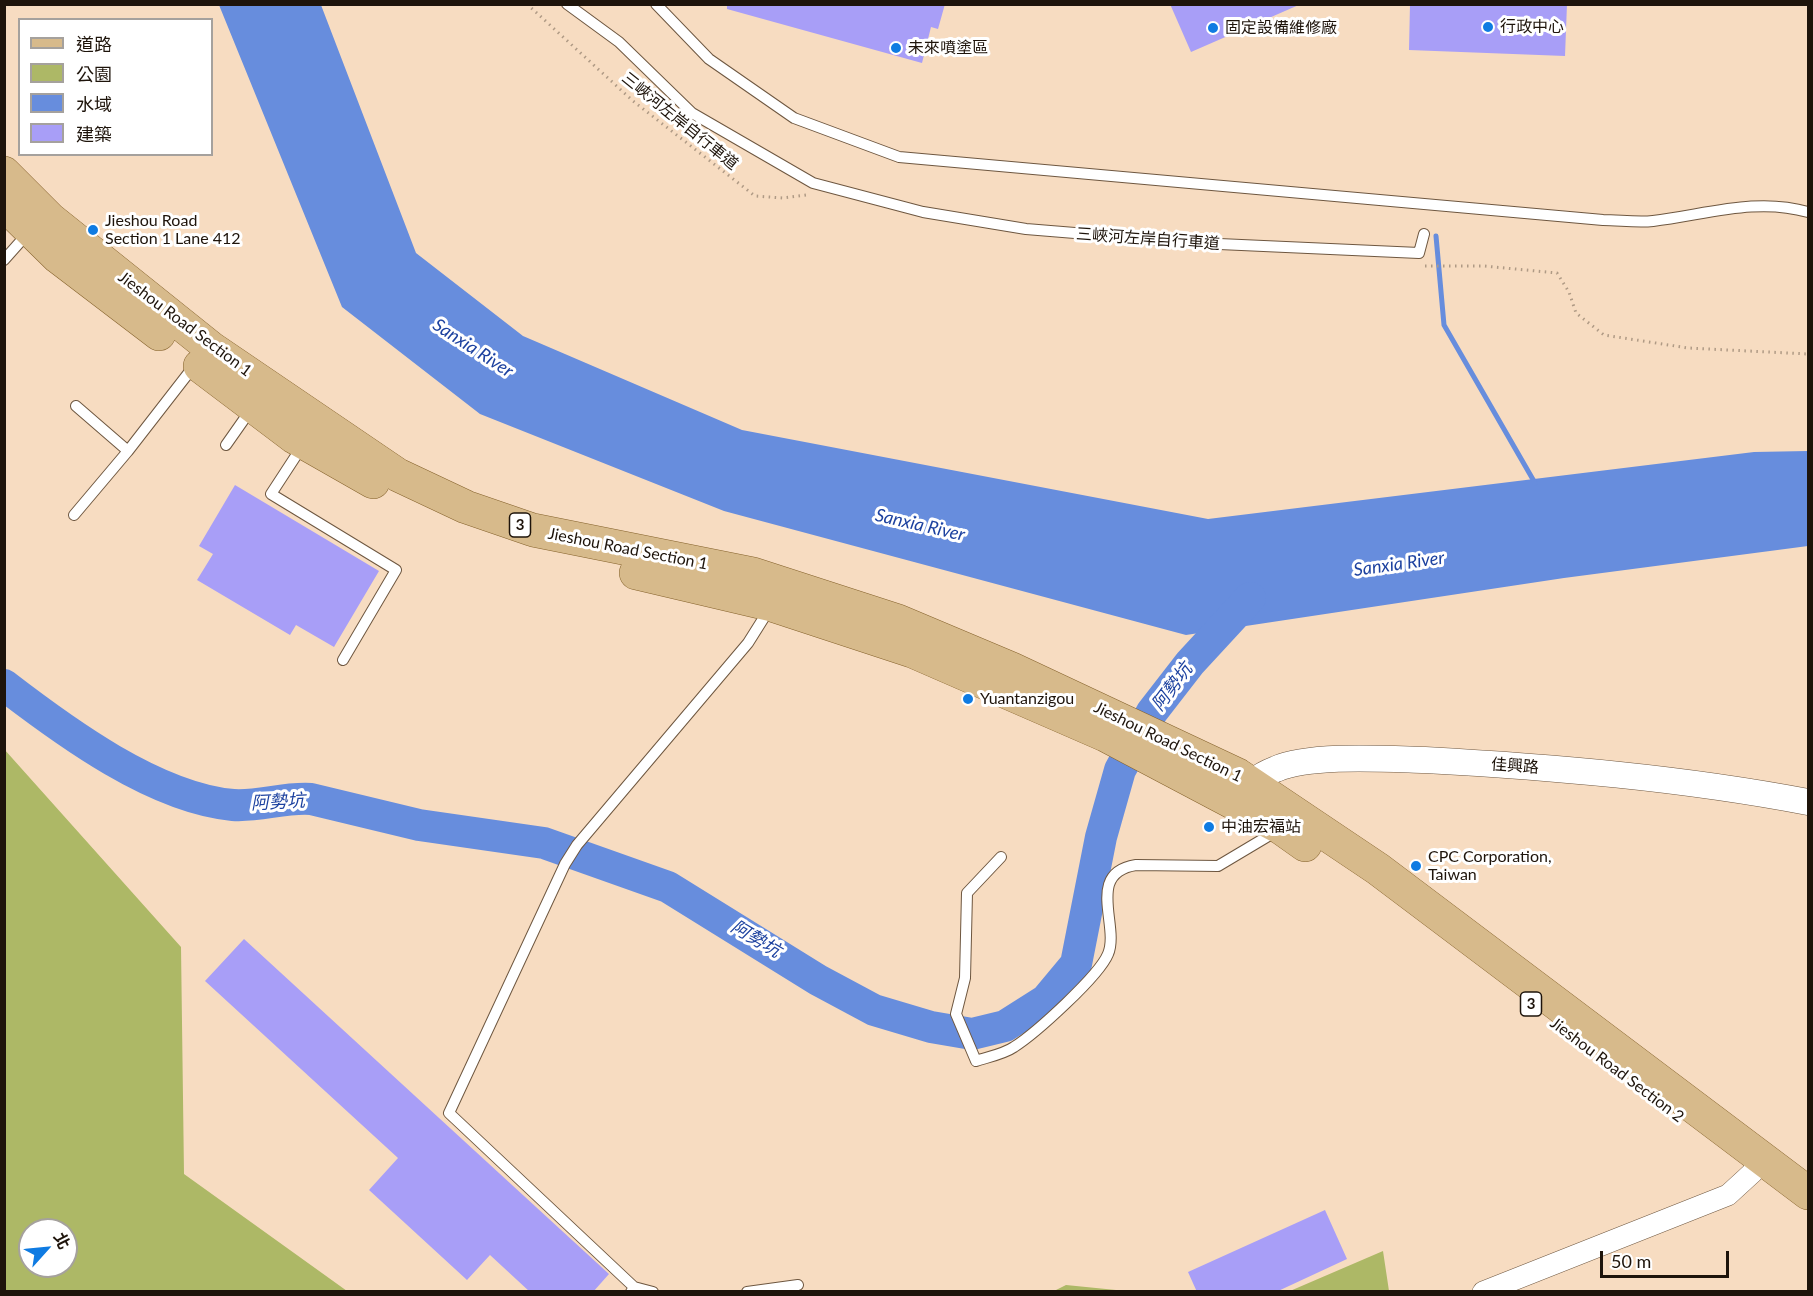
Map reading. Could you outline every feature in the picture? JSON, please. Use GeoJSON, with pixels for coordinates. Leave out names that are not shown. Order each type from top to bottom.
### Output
{"type":"FeatureCollection","features":[{"type":"Feature","properties":{"kind":"main road","name":"Jieshou Road Section 1"},"geometry":{"type":"LineString","coordinates":[[4,173],[50,219],[204,356],[254,406],[304,442],[403,499],[522,546],[775,594],[912,651],[1111,726],[1246,796]]}},
{"type":"Feature","properties":{"kind":"main road","name":"Jieshou Road Section 1"},"geometry":{"type":"LineString","coordinates":[[4,204],[58,257],[204,356],[398,475],[466,507],[533,530],[753,574],[775,594]]}},
{"type":"Feature","properties":{"kind":"main road","name":"Jieshou Road Section 2"},"geometry":{"type":"LineString","coordinates":[[1246,796],[1281,828],[1525,999],[1756,1166],[1809,1193]]}},
{"type":"Feature","properties":{"kind":"main road","name":"Jieshou Road Section 2"},"geometry":{"type":"LineString","coordinates":[[1246,796],[1378,869],[1756,1166],[1809,1216]]}},
{"type":"Feature","properties":{"kind":"street","name":"佳興路"},"geometry":{"type":"LineString","coordinates":[[1246,796],[1277,768],[1326,759],[1395,759],[1519,765],[1700,786],[1809,802]]}},
{"type":"Feature","properties":{"kind":"street"},"geometry":{"type":"LineString","coordinates":[[1483,1292],[1728,1195],[1756,1166]]}},
{"type":"Feature","properties":{"kind":"lane"},"geometry":{"type":"LineString","coordinates":[[567,4],[619,42],[692,112],[813,183],[923,212],[1026,229],[1197,243],[1419,253],[1424,234]]}},
{"type":"Feature","properties":{"kind":"lane"},"geometry":{"type":"LineString","coordinates":[[656,4],[709,59],[794,118],[899,157],[1603,220],[1651,221],[1742,206],[1794,208],[1809,212]]}},
{"type":"Feature","properties":{"kind":"lane"},"geometry":{"type":"LineString","coordinates":[[4,260],[30,231]]}},
{"type":"Feature","properties":{"kind":"lane"},"geometry":{"type":"LineString","coordinates":[[74,515],[204,356]]}},
{"type":"Feature","properties":{"kind":"lane"},"geometry":{"type":"LineString","coordinates":[[76,406],[128,451]]}},
{"type":"Feature","properties":{"kind":"lane"},"geometry":{"type":"LineString","coordinates":[[226,445],[254,406]]}},
{"type":"Feature","properties":{"kind":"lane"},"geometry":{"type":"LineString","coordinates":[[304,442],[272,494],[396,570],[343,660]]}},
{"type":"Feature","properties":{"kind":"lane"},"geometry":{"type":"LineString","coordinates":[[653,1292],[633,1289],[449,1113],[565,864],[577,845],[748,643],[775,594]]}},
{"type":"Feature","properties":{"kind":"lane"},"geometry":{"type":"LineString","coordinates":[[1001,857],[967,893],[965,978],[956,1014],[976,1061],[1014,1048],[1092,979],[1109,952],[1108,892],[1114,874],[1124,867],[1136,865],[1218,866],[1281,828]]}},
{"type":"Feature","properties":{"kind":"lane"},"geometry":{"type":"LineString","coordinates":[[747,1292],[798,1285]]}},
{"type":"Feature","properties":{"kind":"path","name":"三峽河左岸自行車道"},"geometry":{"type":"LineString","coordinates":[[527,4],[633,101],[754,196],[783,198],[803,195],[814,197]]}},
{"type":"Feature","properties":{"kind":"path"},"geometry":{"type":"LineString","coordinates":[[1420,266],[1484,266],[1557,273],[1569,292],[1576,313],[1604,335],[1688,348],[1809,354]]}},
{"type":"Feature","properties":{"kind":"green space"},"geometry":{"type":"Polygon","coordinates":[[[4,749],[181,947],[184,1174],[347,1291],[5,1291],[4,749]]]}},
{"type":"Feature","properties":{"kind":"green space"},"geometry":{"type":"Polygon","coordinates":[[[1383,1251],[1389,1291],[1290,1291],[1383,1251]]]}},
{"type":"Feature","properties":{"kind":"green space"},"geometry":{"type":"Polygon","coordinates":[[[1066,1285],[1126,1291],[1054,1291],[1066,1285]]]}},
{"type":"Feature","properties":{"kind":"water","name":"Sanxia River"},"geometry":{"type":"Polygon","coordinates":[[[219,5],[321,5],[416,253],[523,336],[742,430],[1208,519],[1754,452],[1808,451],[1808,546],[1564,578],[1186,635],[724,511],[480,414],[342,307],[219,5]]]}},
{"type":"Feature","properties":{"kind":"building","name":"未來噴塗區"},"geometry":{"type":"Polygon","coordinates":[[[727,4],[945,4],[938,29],[931,27],[922,63],[727,9],[727,4]]]}},
{"type":"Feature","properties":{"kind":"building","name":"固定設備維修廠"},"geometry":{"type":"Polygon","coordinates":[[[1170,4],[1301,4],[1191,52],[1170,4]]]}},
{"type":"Feature","properties":{"kind":"building","name":"行政中心"},"geometry":{"type":"Polygon","coordinates":[[[1410,4],[1567,4],[1565,56],[1409,50],[1410,4]]]}},
{"type":"Feature","properties":{"kind":"building"},"geometry":{"type":"Polygon","coordinates":[[[235,485],[379,571],[334,647],[296,625],[290,635],[197,580],[213,554],[199,546],[235,485]]]}},
{"type":"Feature","properties":{"kind":"building"},"geometry":{"type":"Polygon","coordinates":[[[244,939],[609,1274],[593,1292],[530,1292],[490,1255],[467,1280],[369,1190],[398,1158],[205,981],[244,939]]]}},
{"type":"Feature","properties":{"kind":"building"},"geometry":{"type":"Polygon","coordinates":[[[1325,1210],[1347,1259],[1276,1292],[1197,1292],[1188,1272],[1325,1210]]]}},
{"type":"Feature","properties":{"kind":"waterway"},"geometry":{"type":"LineString","coordinates":[[1436,236],[1444,325],[1535,483]]}},
{"type":"Feature","properties":{"kind":"waterway","name":"阿勢坑"},"geometry":{"type":"LineString","coordinates":[[4,685],[83,742],[112,760],[173,790],[203,800],[233,805],[311,799],[419,825],[544,843],[668,887],[818,980],[874,1010],[931,1027],[972,1034],[1005,1026],[1046,1000],[1076,964],[1101,837],[1120,770],[1152,712],[1190,663],[1250,598]]}},
{"type":"Feature","properties":{"kind":"place","name":"行政中心"},"geometry":{"type":"Point","coordinates":[1488,27]}},
{"type":"Feature","properties":{"kind":"place","name":"固定設備維修廠"},"geometry":{"type":"Point","coordinates":[1213,28]}},
{"type":"Feature","properties":{"kind":"place","name":"未來噴塗區"},"geometry":{"type":"Point","coordinates":[896,48]}},
{"type":"Feature","properties":{"kind":"place","name":"Jieshou Road Section 1 Lane 412"},"geometry":{"type":"Point","coordinates":[93,230]}},
{"type":"Feature","properties":{"kind":"place","name":"Yuantanzigou"},"geometry":{"type":"Point","coordinates":[968,699]}},
{"type":"Feature","properties":{"kind":"place","name":"中油宏福站"},"geometry":{"type":"Point","coordinates":[1209,827]}},
{"type":"Feature","properties":{"kind":"place","name":"CPC Corporation, Taiwan"},"geometry":{"type":"Point","coordinates":[1416,866]}}]}
